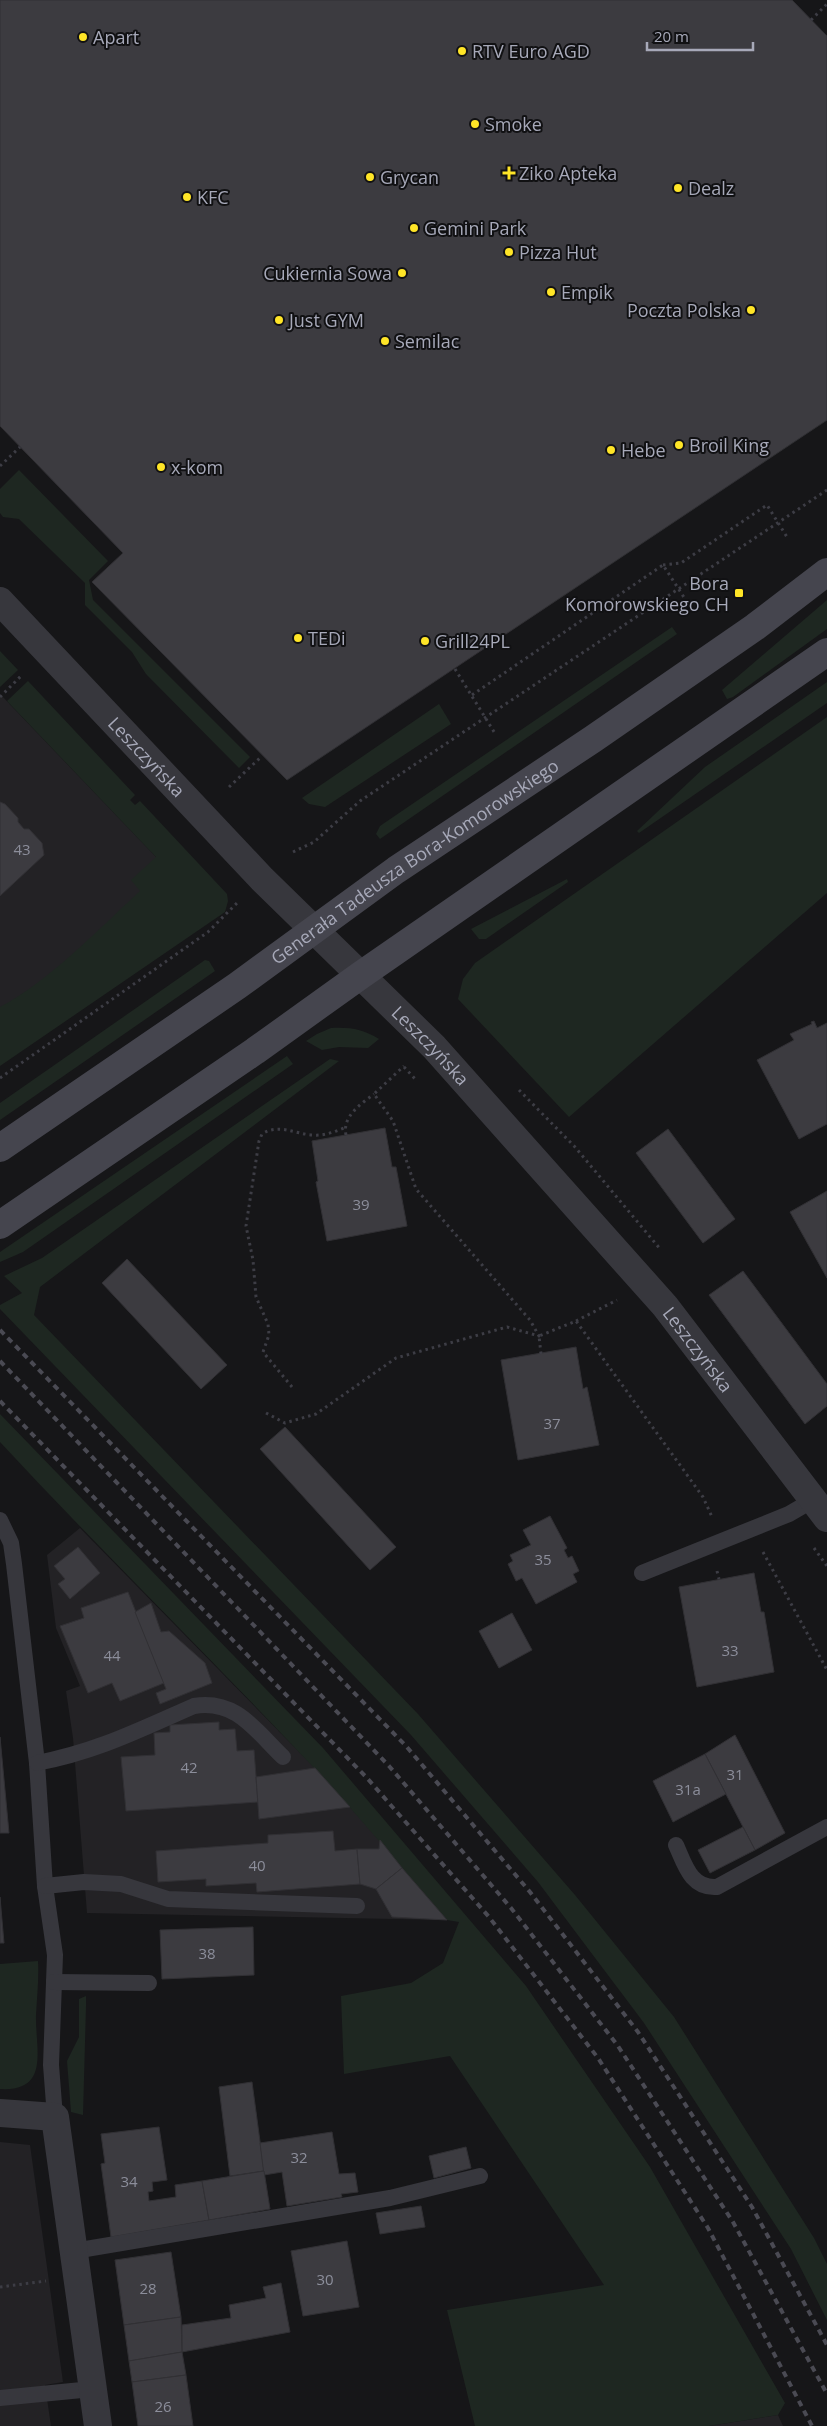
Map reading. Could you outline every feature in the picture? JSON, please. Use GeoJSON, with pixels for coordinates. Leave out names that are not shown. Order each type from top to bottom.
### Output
{"type":"FeatureCollection","features":[{"type":"Feature","properties":{"kind":"main road","name":"Generała Tadeusza Bora-Komorowskiego"},"geometry":{"type":"LineString","coordinates":[[0,1148],[237,986],[396,870],[602,734],[755,626],[827,572]]}},
{"type":"Feature","properties":{"kind":"main road"},"geometry":{"type":"LineString","coordinates":[[0,1225],[247,1056],[361,974],[827,652]]}},
{"type":"Feature","properties":{"kind":"street","name":"Leszczyńska"},"geometry":{"type":"LineString","coordinates":[[0,601],[262,879],[361,974],[434,1048],[665,1306],[820,1509]]}},
{"type":"Feature","properties":{"kind":"street"},"geometry":{"type":"LineString","coordinates":[[0,2114],[55,2117],[98,2426]]}},
{"type":"Feature","properties":{"kind":"lane"},"geometry":{"type":"LineString","coordinates":[[642,1573],[789,1514],[820,1509]]}},
{"type":"Feature","properties":{"kind":"lane"},"geometry":{"type":"LineString","coordinates":[[0,1520],[10,1543],[14,1564],[37,1763],[45,1886],[55,1955],[52,2065],[55,2117]]}},
{"type":"Feature","properties":{"kind":"lane"},"geometry":{"type":"LineString","coordinates":[[37,1763],[82,1753],[113,1742],[194,1706],[208,1703],[237,1712],[283,1757]]}},
{"type":"Feature","properties":{"kind":"lane"},"geometry":{"type":"LineString","coordinates":[[676,1845],[692,1879],[707,1888],[717,1887],[827,1827]]}},
{"type":"Feature","properties":{"kind":"lane"},"geometry":{"type":"LineString","coordinates":[[45,1886],[84,1882],[121,1884],[168,1899],[357,1906]]}},
{"type":"Feature","properties":{"kind":"lane"},"geometry":{"type":"LineString","coordinates":[[54,1982],[149,1982]]}},
{"type":"Feature","properties":{"kind":"lane"},"geometry":{"type":"LineString","coordinates":[[74,2251],[380,2199],[480,2176]]}},
{"type":"Feature","properties":{"kind":"lane"},"geometry":{"type":"LineString","coordinates":[[0,2398],[92,2389]]}},
{"type":"Feature","properties":{"kind":"path"},"geometry":{"type":"LineString","coordinates":[[811,20],[827,4]]}},
{"type":"Feature","properties":{"kind":"path"},"geometry":{"type":"LineString","coordinates":[[0,466],[20,447]]}},
{"type":"Feature","properties":{"kind":"path"},"geometry":{"type":"LineString","coordinates":[[293,852],[314,842],[360,801],[827,490]]}},
{"type":"Feature","properties":{"kind":"path"},"geometry":{"type":"LineString","coordinates":[[472,695],[664,565],[681,563],[767,505],[787,537]]}},
{"type":"Feature","properties":{"kind":"path"},"geometry":{"type":"LineString","coordinates":[[664,565],[689,605]]}},
{"type":"Feature","properties":{"kind":"path"},"geometry":{"type":"LineString","coordinates":[[455,669],[496,735]]}},
{"type":"Feature","properties":{"kind":"path"},"geometry":{"type":"LineString","coordinates":[[0,697],[25,671]]}},
{"type":"Feature","properties":{"kind":"path"},"geometry":{"type":"LineString","coordinates":[[229,787],[262,756]]}},
{"type":"Feature","properties":{"kind":"path"},"geometry":{"type":"LineString","coordinates":[[0,1078],[208,932],[240,900]]}},
{"type":"Feature","properties":{"kind":"path"},"geometry":{"type":"LineString","coordinates":[[399,1061],[424,1088]]}},
{"type":"Feature","properties":{"kind":"path"},"geometry":{"type":"LineString","coordinates":[[346,1135],[344,1128],[352,1111],[374,1094],[404,1066]]}},
{"type":"Feature","properties":{"kind":"path"},"geometry":{"type":"LineString","coordinates":[[374,1094],[393,1121],[416,1189],[530,1320],[539,1336],[541,1354]]}},
{"type":"Feature","properties":{"kind":"path"},"geometry":{"type":"LineString","coordinates":[[292,1387],[264,1352],[269,1335],[268,1324],[256,1296],[253,1260],[246,1226],[259,1141],[262,1134],[277,1128],[313,1135],[330,1133],[344,1128]]}},
{"type":"Feature","properties":{"kind":"path"},"geometry":{"type":"LineString","coordinates":[[611,1293],[624,1308]]}},
{"type":"Feature","properties":{"kind":"path"},"geometry":{"type":"LineString","coordinates":[[266,1413],[285,1423],[316,1414],[396,1358],[507,1327],[539,1336],[576,1321],[617,1300]]}},
{"type":"Feature","properties":{"kind":"path"},"geometry":{"type":"LineString","coordinates":[[576,1321],[703,1497],[721,1541]]}},
{"type":"Feature","properties":{"kind":"path"},"geometry":{"type":"LineString","coordinates":[[789,1514],[827,1566]]}},
{"type":"Feature","properties":{"kind":"path"},"geometry":{"type":"LineString","coordinates":[[751,1528],[827,1670]]}},
{"type":"Feature","properties":{"kind":"path"},"geometry":{"type":"LineString","coordinates":[[0,2287],[48,2281]]}},
{"type":"Feature","properties":{"kind":"shaded area"},"geometry":{"type":"Polygon","coordinates":[[[19,470],[108,561],[89,580],[93,600],[250,757],[239,768],[146,674],[132,652],[85,605],[85,583],[19,519],[3,517],[0,513],[0,489],[19,470]]]}},
{"type":"Feature","properties":{"kind":"shaded area"},"geometry":{"type":"Polygon","coordinates":[[[827,600],[827,629],[733,697],[727,699],[722,690],[827,600]]]}},
{"type":"Feature","properties":{"kind":"shaded area"},"geometry":{"type":"Polygon","coordinates":[[[672,627],[677,634],[380,839],[376,834],[380,826],[672,627]]]}},
{"type":"Feature","properties":{"kind":"shaded area"},"geometry":{"type":"Polygon","coordinates":[[[0,651],[18,670],[0,687],[0,651]]]}},
{"type":"Feature","properties":{"kind":"shaded area"},"geometry":{"type":"Polygon","coordinates":[[[28,681],[135,795],[130,800],[135,805],[140,801],[227,894],[228,901],[225,912],[0,1066],[0,1007],[36,984],[55,969],[140,891],[131,880],[156,857],[7,701],[28,681]]]}},
{"type":"Feature","properties":{"kind":"shaded area"},"geometry":{"type":"Polygon","coordinates":[[[827,682],[827,703],[639,833],[637,831],[705,767],[827,682]]]}},
{"type":"Feature","properties":{"kind":"shaded area"},"geometry":{"type":"Polygon","coordinates":[[[0,694],[156,857],[162,879],[0,1018],[0,694]]]}},
{"type":"Feature","properties":{"kind":"shaded area"},"geometry":{"type":"Polygon","coordinates":[[[439,704],[451,724],[325,807],[309,804],[302,798],[439,704]]]}},
{"type":"Feature","properties":{"kind":"shaded area"},"geometry":{"type":"Polygon","coordinates":[[[827,717],[827,893],[569,1117],[458,999],[463,979],[475,963],[827,717]]]}},
{"type":"Feature","properties":{"kind":"shaded area"},"geometry":{"type":"Polygon","coordinates":[[[567,879],[568,882],[486,939],[479,939],[471,929],[567,879]]]}},
{"type":"Feature","properties":{"kind":"shaded area"},"geometry":{"type":"Polygon","coordinates":[[[205,960],[209,961],[215,971],[0,1120],[0,1103],[205,960]]]}},
{"type":"Feature","properties":{"kind":"shaded area"},"geometry":{"type":"Polygon","coordinates":[[[331,1028],[356,1029],[379,1039],[368,1048],[339,1047],[322,1050],[306,1041],[331,1028]]]}},
{"type":"Feature","properties":{"kind":"shaded area"},"geometry":{"type":"Polygon","coordinates":[[[287,1056],[293,1064],[23,1252],[0,1262],[0,1252],[287,1056]]]}},
{"type":"Feature","properties":{"kind":"shaded area"},"geometry":{"type":"Polygon","coordinates":[[[330,1059],[339,1061],[40,1287],[34,1315],[418,1714],[575,1895],[674,2017],[814,2238],[827,2264],[827,2320],[791,2249],[644,2023],[538,1882],[411,1735],[0,1309],[0,1305],[22,1293],[4,1276],[42,1258],[330,1059]]]}},
{"type":"Feature","properties":{"kind":"shaded area"},"geometry":{"type":"Polygon","coordinates":[[[0,1414],[323,1748],[526,1986],[650,2167],[785,2403],[778,2415],[709,2426],[475,2426],[447,2310],[604,2285],[450,2056],[344,2074],[341,1996],[411,1983],[443,1963],[459,1922],[447,1920],[315,1769],[0,1442],[0,1414]]]}},
{"type":"Feature","properties":{"kind":"shaded area"},"geometry":{"type":"Polygon","coordinates":[[[80,1528],[315,1768],[380,1840],[447,1920],[87,1913],[73,1738],[66,1691],[80,1686],[56,1628],[47,1555],[80,1528]]]}},
{"type":"Feature","properties":{"kind":"shaded area"},"geometry":{"type":"Polygon","coordinates":[[[38,1961],[37,2066],[34,2076],[27,2083],[16,2088],[0,2089],[0,1964],[38,1961]]]}},
{"type":"Feature","properties":{"kind":"shaded area"},"geometry":{"type":"Polygon","coordinates":[[[86,1996],[83,2115],[71,2112],[67,2061],[79,2037],[79,1999],[86,1996]]]}},
{"type":"Feature","properties":{"kind":"shaded area"},"geometry":{"type":"Polygon","coordinates":[[[0,2142],[30,2145],[63,2382],[45,2385],[51,2426],[0,2426],[0,2142]]]}},
{"type":"Feature","properties":{"kind":"shaded area"},"geometry":{"type":"Polygon","coordinates":[[[778,2415],[783,2426],[709,2426],[778,2415]]]}},
{"type":"Feature","properties":{"kind":"building","name":"Gemini Park"},"geometry":{"type":"Polygon","coordinates":[[[0,0],[792,0],[827,36],[827,420],[287,780],[92,582],[123,553],[0,426],[0,0]]]}},
{"type":"Feature","properties":{"kind":"building"},"geometry":{"type":"Polygon","coordinates":[[[0,802],[5,804],[18,818],[18,822],[24,829],[29,829],[42,843],[44,855],[0,896],[0,802]]]}},
{"type":"Feature","properties":{"kind":"building"},"geometry":{"type":"Polygon","coordinates":[[[814,1021],[817,1028],[827,1023],[827,1124],[799,1139],[757,1060],[794,1040],[790,1034],[812,1024],[811,1022],[814,1021]]]}},
{"type":"Feature","properties":{"kind":"building"},"geometry":{"type":"Polygon","coordinates":[[[385,1128],[392,1167],[396,1167],[407,1226],[327,1241],[316,1182],[318,1181],[312,1141],[385,1128]]]}},
{"type":"Feature","properties":{"kind":"building"},"geometry":{"type":"Polygon","coordinates":[[[668,1129],[735,1219],[703,1243],[636,1153],[668,1129]]]}},
{"type":"Feature","properties":{"kind":"building"},"geometry":{"type":"Polygon","coordinates":[[[827,1191],[827,1278],[790,1212],[827,1191]]]}},
{"type":"Feature","properties":{"kind":"building"},"geometry":{"type":"Polygon","coordinates":[[[127,1259],[227,1365],[201,1389],[102,1283],[127,1259]]]}},
{"type":"Feature","properties":{"kind":"building"},"geometry":{"type":"Polygon","coordinates":[[[743,1271],[827,1384],[827,1406],[805,1424],[709,1295],[743,1271]]]}},
{"type":"Feature","properties":{"kind":"building"},"geometry":{"type":"Polygon","coordinates":[[[576,1347],[583,1389],[587,1387],[599,1445],[518,1460],[501,1360],[576,1347]]]}},
{"type":"Feature","properties":{"kind":"building"},"geometry":{"type":"Polygon","coordinates":[[[285,1427],[396,1547],[370,1570],[260,1449],[285,1427]]]}},
{"type":"Feature","properties":{"kind":"building"},"geometry":{"type":"Polygon","coordinates":[[[550,1516],[567,1548],[564,1550],[568,1558],[572,1556],[579,1571],[573,1574],[577,1582],[536,1604],[522,1578],[516,1581],[508,1564],[513,1561],[510,1555],[531,1545],[523,1530],[550,1516]]]}},
{"type":"Feature","properties":{"kind":"building"},"geometry":{"type":"Polygon","coordinates":[[[78,1547],[100,1573],[70,1599],[58,1584],[65,1579],[54,1566],[78,1547]]]}},
{"type":"Feature","properties":{"kind":"building"},"geometry":{"type":"Polygon","coordinates":[[[754,1573],[761,1612],[764,1612],[774,1672],[697,1687],[679,1587],[754,1573]]]}},
{"type":"Feature","properties":{"kind":"building"},"geometry":{"type":"Polygon","coordinates":[[[128,1592],[164,1683],[120,1701],[112,1683],[88,1693],[60,1626],[84,1618],[81,1608],[128,1592]]]}},
{"type":"Feature","properties":{"kind":"building"},"geometry":{"type":"Polygon","coordinates":[[[151,1603],[161,1632],[169,1631],[205,1663],[212,1683],[160,1704],[156,1693],[166,1689],[135,1612],[151,1603]]]}},
{"type":"Feature","properties":{"kind":"building"},"geometry":{"type":"Polygon","coordinates":[[[512,1613],[532,1650],[499,1668],[479,1631],[512,1613]]]}},
{"type":"Feature","properties":{"kind":"building"},"geometry":{"type":"Polygon","coordinates":[[[219,1722],[219,1730],[235,1729],[237,1751],[254,1750],[258,1802],[126,1811],[121,1757],[155,1755],[154,1733],[170,1732],[170,1725],[219,1722]]]}},
{"type":"Feature","properties":{"kind":"building"},"geometry":{"type":"Polygon","coordinates":[[[735,1735],[785,1833],[755,1850],[705,1754],[735,1735]]]}},
{"type":"Feature","properties":{"kind":"building"},"geometry":{"type":"Polygon","coordinates":[[[0,1737],[9,1833],[0,1833],[0,1737]]]}},
{"type":"Feature","properties":{"kind":"building"},"geometry":{"type":"Polygon","coordinates":[[[705,1754],[726,1794],[673,1822],[653,1781],[705,1754]]]}},
{"type":"Feature","properties":{"kind":"building"},"geometry":{"type":"Polygon","coordinates":[[[315,1768],[350,1807],[259,1819],[256,1777],[315,1768]]]}},
{"type":"Feature","properties":{"kind":"building"},"geometry":{"type":"Polygon","coordinates":[[[743,1827],[755,1850],[710,1873],[698,1850],[743,1827]]]}},
{"type":"Feature","properties":{"kind":"building"},"geometry":{"type":"Polygon","coordinates":[[[333,1831],[335,1851],[357,1849],[360,1884],[257,1892],[256,1883],[206,1886],[206,1879],[158,1882],[156,1851],[268,1843],[268,1835],[333,1831]]]}},
{"type":"Feature","properties":{"kind":"building"},"geometry":{"type":"Polygon","coordinates":[[[380,1840],[402,1868],[376,1889],[360,1884],[357,1849],[379,1849],[380,1840]]]}},
{"type":"Feature","properties":{"kind":"building"},"geometry":{"type":"Polygon","coordinates":[[[402,1868],[447,1920],[392,1917],[376,1889],[402,1868]]]}},
{"type":"Feature","properties":{"kind":"building"},"geometry":{"type":"Polygon","coordinates":[[[0,1897],[4,1943],[0,1943],[0,1897]]]}},
{"type":"Feature","properties":{"kind":"building"},"geometry":{"type":"Polygon","coordinates":[[[253,1927],[254,1975],[162,1979],[160,1930],[253,1927]]]}},
{"type":"Feature","properties":{"kind":"building"},"geometry":{"type":"Polygon","coordinates":[[[252,2082],[264,2171],[230,2176],[219,2087],[252,2082]]]}},
{"type":"Feature","properties":{"kind":"building"},"geometry":{"type":"Polygon","coordinates":[[[159,2127],[167,2180],[152,2182],[153,2191],[148,2192],[149,2201],[176,2197],[175,2185],[202,2181],[209,2220],[111,2237],[101,2164],[105,2163],[101,2134],[159,2127]]]}},
{"type":"Feature","properties":{"kind":"building"},"geometry":{"type":"Polygon","coordinates":[[[332,2132],[339,2174],[355,2173],[358,2192],[341,2194],[342,2197],[287,2206],[282,2172],[264,2175],[260,2143],[332,2132]]]}},
{"type":"Feature","properties":{"kind":"building"},"geometry":{"type":"Polygon","coordinates":[[[466,2147],[471,2168],[434,2178],[429,2156],[466,2147]]]}},
{"type":"Feature","properties":{"kind":"building"},"geometry":{"type":"Polygon","coordinates":[[[264,2171],[270,2209],[209,2220],[202,2181],[264,2171]]]}},
{"type":"Feature","properties":{"kind":"building"},"geometry":{"type":"Polygon","coordinates":[[[421,2206],[425,2227],[380,2234],[376,2213],[421,2206]]]}},
{"type":"Feature","properties":{"kind":"building"},"geometry":{"type":"Polygon","coordinates":[[[347,2241],[359,2307],[303,2316],[291,2251],[347,2241]]]}},
{"type":"Feature","properties":{"kind":"building"},"geometry":{"type":"Polygon","coordinates":[[[171,2252],[181,2317],[124,2325],[115,2260],[171,2252]]]}},
{"type":"Feature","properties":{"kind":"building"},"geometry":{"type":"Polygon","coordinates":[[[281,2283],[290,2332],[182,2352],[182,2325],[231,2318],[229,2305],[266,2298],[263,2287],[281,2283]]]}},
{"type":"Feature","properties":{"kind":"building"},"geometry":{"type":"Polygon","coordinates":[[[181,2317],[182,2352],[129,2361],[124,2325],[181,2317]]]}},
{"type":"Feature","properties":{"kind":"building"},"geometry":{"type":"Polygon","coordinates":[[[182,2352],[186,2375],[132,2382],[129,2361],[182,2352]]]}},
{"type":"Feature","properties":{"kind":"building"},"geometry":{"type":"Polygon","coordinates":[[[186,2375],[193,2426],[138,2426],[132,2382],[186,2375]]]}},
{"type":"Feature","properties":{"kind":"railway"},"geometry":{"type":"LineString","coordinates":[[0,1330],[406,1746],[530,1892],[638,2032],[752,2207],[827,2345]]}},
{"type":"Feature","properties":{"kind":"railway"},"geometry":{"type":"LineString","coordinates":[[0,1361],[389,1766],[511,1908],[618,2046],[733,2222],[827,2394]]}},
{"type":"Feature","properties":{"kind":"railway"},"geometry":{"type":"LineString","coordinates":[[0,1401],[367,1778],[489,1917],[598,2058],[708,2228],[812,2426]]}},
{"type":"Feature","properties":{"kind":"place","name":"Apart"},"geometry":{"type":"Point","coordinates":[83,37]}},
{"type":"Feature","properties":{"kind":"place","name":"RTV Euro AGD"},"geometry":{"type":"Point","coordinates":[462,51]}},
{"type":"Feature","properties":{"kind":"place","name":"Smoke"},"geometry":{"type":"Point","coordinates":[475,124]}},
{"type":"Feature","properties":{"kind":"place","name":"Ziko Apteka"},"geometry":{"type":"Point","coordinates":[509,173]}},
{"type":"Feature","properties":{"kind":"place","name":"Grycan"},"geometry":{"type":"Point","coordinates":[370,177]}},
{"type":"Feature","properties":{"kind":"place","name":"Dealz"},"geometry":{"type":"Point","coordinates":[678,188]}},
{"type":"Feature","properties":{"kind":"place","name":"KFC"},"geometry":{"type":"Point","coordinates":[187,197]}},
{"type":"Feature","properties":{"kind":"place","name":"Gemini Park"},"geometry":{"type":"Point","coordinates":[414,228]}},
{"type":"Feature","properties":{"kind":"place","name":"Pizza Hut"},"geometry":{"type":"Point","coordinates":[509,252]}},
{"type":"Feature","properties":{"kind":"place","name":"Cukiernia Sowa"},"geometry":{"type":"Point","coordinates":[402,273]}},
{"type":"Feature","properties":{"kind":"place","name":"Empik"},"geometry":{"type":"Point","coordinates":[551,292]}},
{"type":"Feature","properties":{"kind":"place","name":"Poczta Polska"},"geometry":{"type":"Point","coordinates":[751,310]}},
{"type":"Feature","properties":{"kind":"place","name":"Just GYM"},"geometry":{"type":"Point","coordinates":[279,320]}},
{"type":"Feature","properties":{"kind":"place","name":"Semilac"},"geometry":{"type":"Point","coordinates":[385,341]}},
{"type":"Feature","properties":{"kind":"place","name":"Broil King"},"geometry":{"type":"Point","coordinates":[679,445]}},
{"type":"Feature","properties":{"kind":"place","name":"Hebe"},"geometry":{"type":"Point","coordinates":[611,450]}},
{"type":"Feature","properties":{"kind":"place","name":"x-kom"},"geometry":{"type":"Point","coordinates":[161,467]}},
{"type":"Feature","properties":{"kind":"place","name":"Bora Komorowskiego CH"},"geometry":{"type":"Point","coordinates":[739,593]}},
{"type":"Feature","properties":{"kind":"place","name":"TEDi"},"geometry":{"type":"Point","coordinates":[298,638]}},
{"type":"Feature","properties":{"kind":"place","name":"Grill24PL"},"geometry":{"type":"Point","coordinates":[425,641]}}]}
